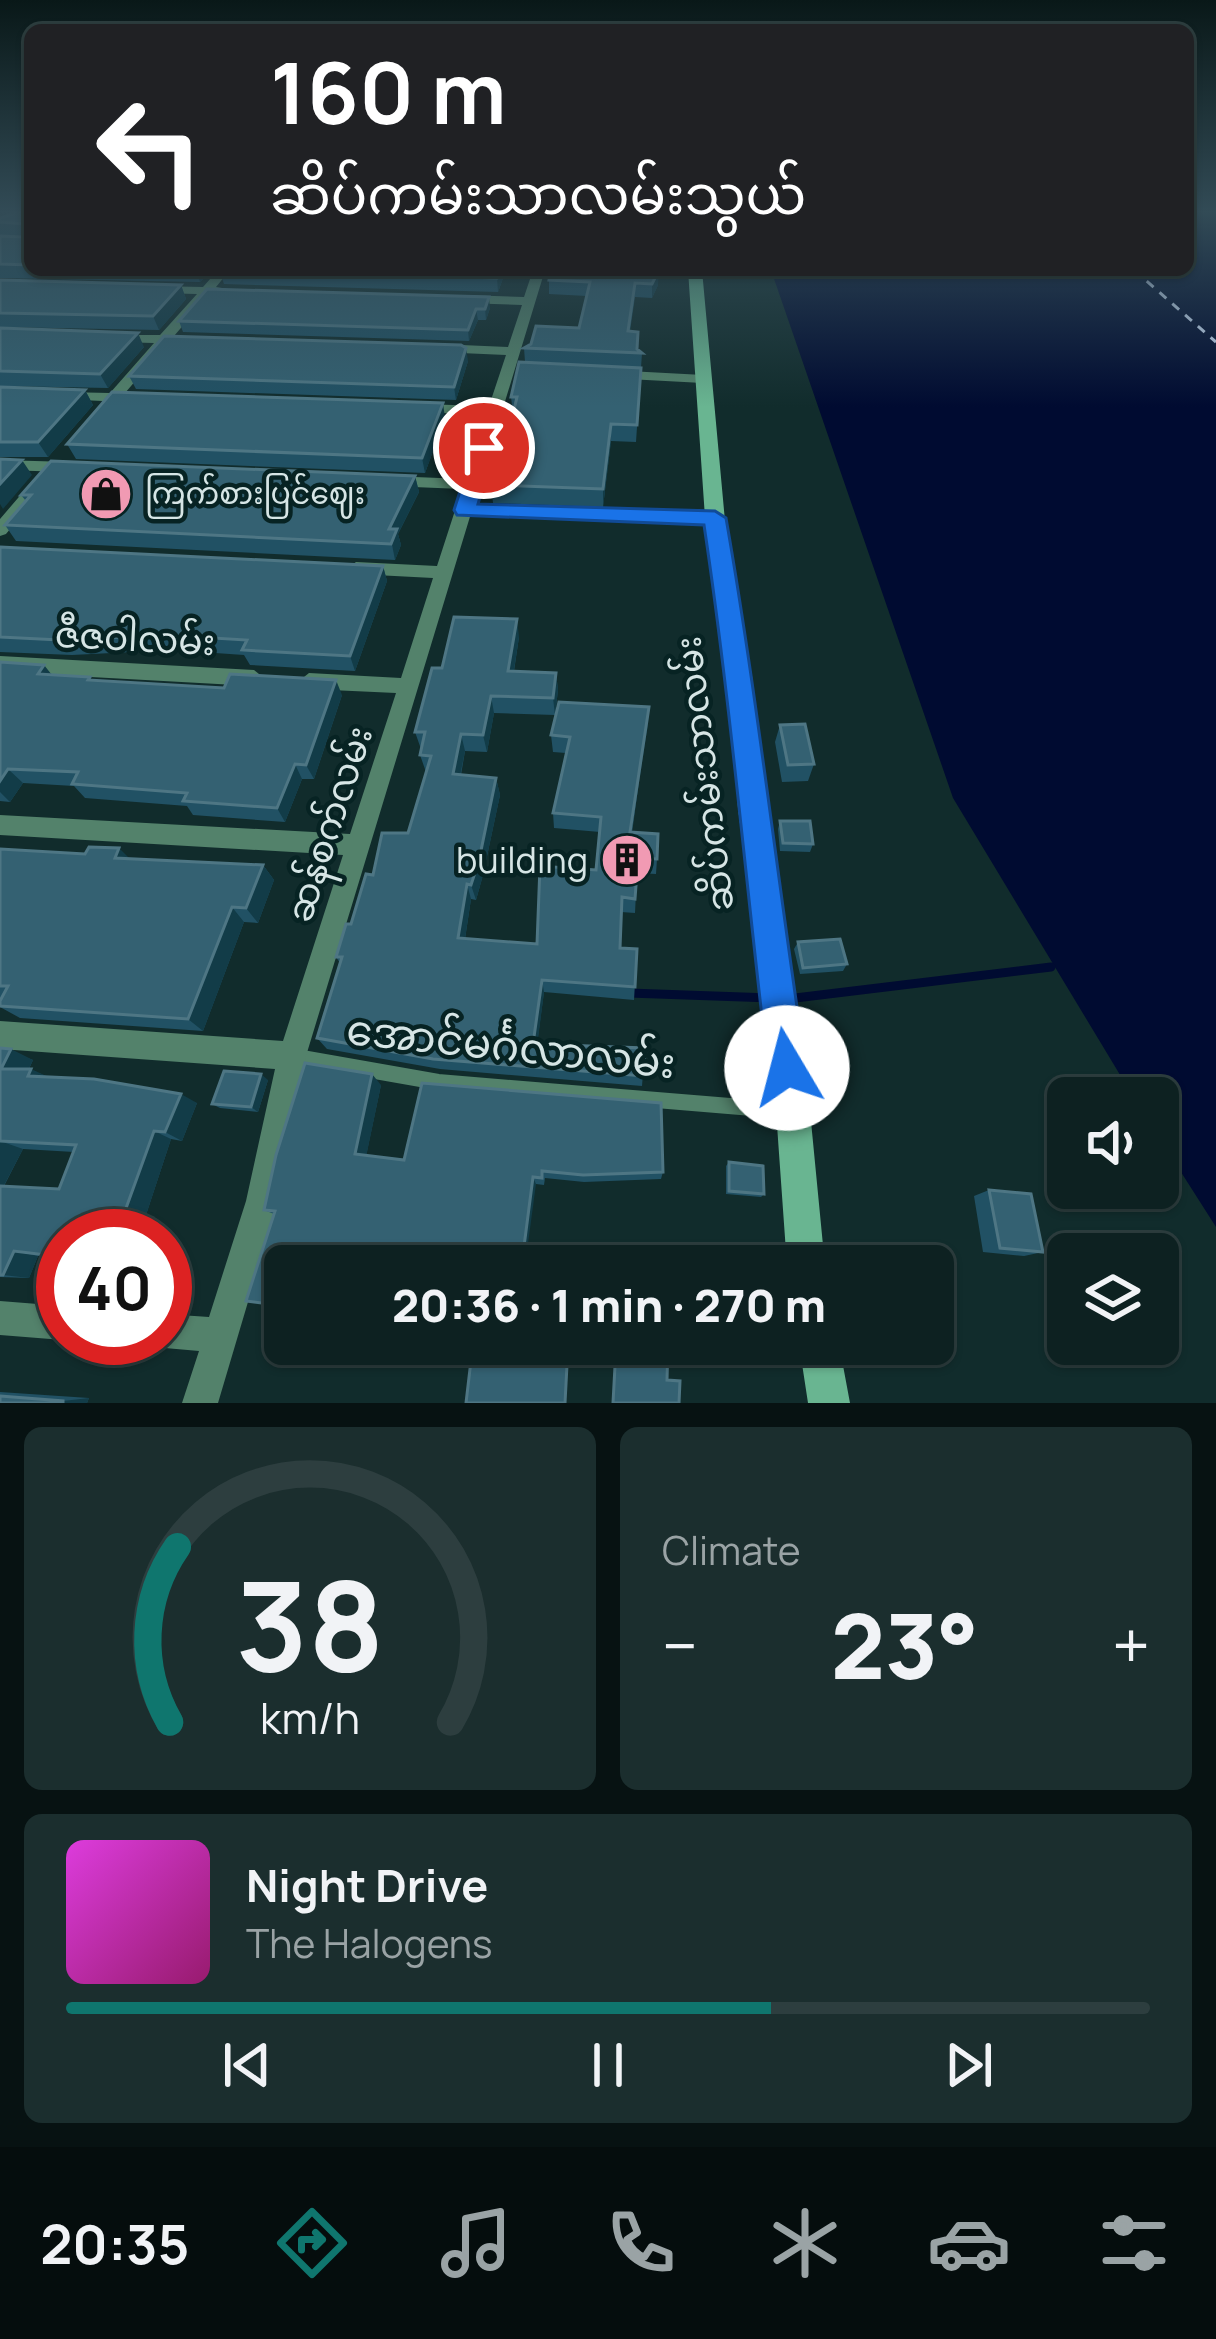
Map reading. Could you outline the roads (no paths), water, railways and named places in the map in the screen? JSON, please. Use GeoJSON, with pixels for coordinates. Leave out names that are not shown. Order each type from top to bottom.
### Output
{"type":"FeatureCollection","features":[{"type":"Feature","properties":{"kind":"street"},"geometry":{"type":"LineString","coordinates":[[100,415],[219,276]]}},
{"type":"Feature","properties":{"kind":"street","name":"ဆန်စက်လမ်း"},"geometry":{"type":"LineString","coordinates":[[200,1403],[262,1201],[292,1056],[495,411],[516,364],[536,276]]}},
{"type":"Feature","properties":{"kind":"street","name":"ဆိပ်ကမ်းသာလမ်း"},"geometry":{"type":"LineString","coordinates":[[695,276],[715,518],[740,676],[751,808],[793,1111],[804,1245]]}},
{"type":"Feature","properties":{"kind":"street"},"geometry":{"type":"LineString","coordinates":[[138,288],[253,292]]}},
{"type":"Feature","properties":{"kind":"street"},"geometry":{"type":"LineString","coordinates":[[437,298],[529,301]]}},
{"type":"Feature","properties":{"kind":"street"},"geometry":{"type":"LineString","coordinates":[[93,337],[210,341]]}},
{"type":"Feature","properties":{"kind":"street"},"geometry":{"type":"LineString","coordinates":[[419,348],[516,364]]}},
{"type":"Feature","properties":{"kind":"street"},"geometry":{"type":"LineString","coordinates":[[46,395],[162,399]]}},
{"type":"Feature","properties":{"kind":"street"},"geometry":{"type":"LineString","coordinates":[[400,408],[495,411]]}},
{"type":"Feature","properties":{"kind":"street"},"geometry":{"type":"LineString","coordinates":[[0,530],[69,449]]}},
{"type":"Feature","properties":{"kind":"street"},"geometry":{"type":"LineString","coordinates":[[0,465],[100,468]]}},
{"type":"Feature","properties":{"kind":"street"},"geometry":{"type":"LineString","coordinates":[[380,480],[472,484]]}},
{"type":"Feature","properties":{"kind":"street"},"geometry":{"type":"LineString","coordinates":[[328,567],[445,573]]}},
{"type":"Feature","properties":{"kind":"street","name":"ဇီဇဝါလမ်း"},"geometry":{"type":"LineString","coordinates":[[0,664],[410,686]]}},
{"type":"Feature","properties":{"kind":"street"},"geometry":{"type":"LineString","coordinates":[[0,825],[361,845]]}},
{"type":"Feature","properties":{"kind":"street"},"geometry":{"type":"LineString","coordinates":[[0,1035],[292,1056]]}},
{"type":"Feature","properties":{"kind":"street"},"geometry":{"type":"LineString","coordinates":[[0,1318],[36,1321]]}},
{"type":"Feature","properties":{"kind":"street"},"geometry":{"type":"LineString","coordinates":[[192,1333],[218,1335]]}},
{"type":"Feature","properties":{"kind":"street"},"geometry":{"type":"LineString","coordinates":[[823,1365],[829,1403]]}},
{"type":"Feature","properties":{"kind":"lane"},"geometry":{"type":"LineString","coordinates":[[616,375],[703,379]]}},
{"type":"Feature","properties":{"kind":"lane"},"geometry":{"type":"LineString","coordinates":[[465,510],[715,518]]}},
{"type":"Feature","properties":{"kind":"lane","name":"အောင်မင်္ဂလာလမ်း"},"geometry":{"type":"LineString","coordinates":[[292,1056],[439,1082],[793,1111]]}},
{"type":"Feature","properties":{"kind":"water"},"geometry":{"type":"Polygon","coordinates":[[[1216,275],[1216,1227],[1179,1169],[1179,1077],[1121,1077],[953,798],[773,276],[1216,275]]]}},
{"type":"Feature","properties":{"kind":"waterway"},"geometry":{"type":"LineString","coordinates":[[787,999],[1051,967]]}},
{"type":"Feature","properties":{"kind":"waterway"},"geometry":{"type":"LineString","coordinates":[[629,993],[772,998]]}},
{"type":"Feature","properties":{"kind":"place","name":"ကြက်စားပြင်ဈေး"},"geometry":{"type":"Point","coordinates":[106,494]}},
{"type":"Feature","properties":{"kind":"place","name":"building"},"geometry":{"type":"Point","coordinates":[627,860]}}]}
